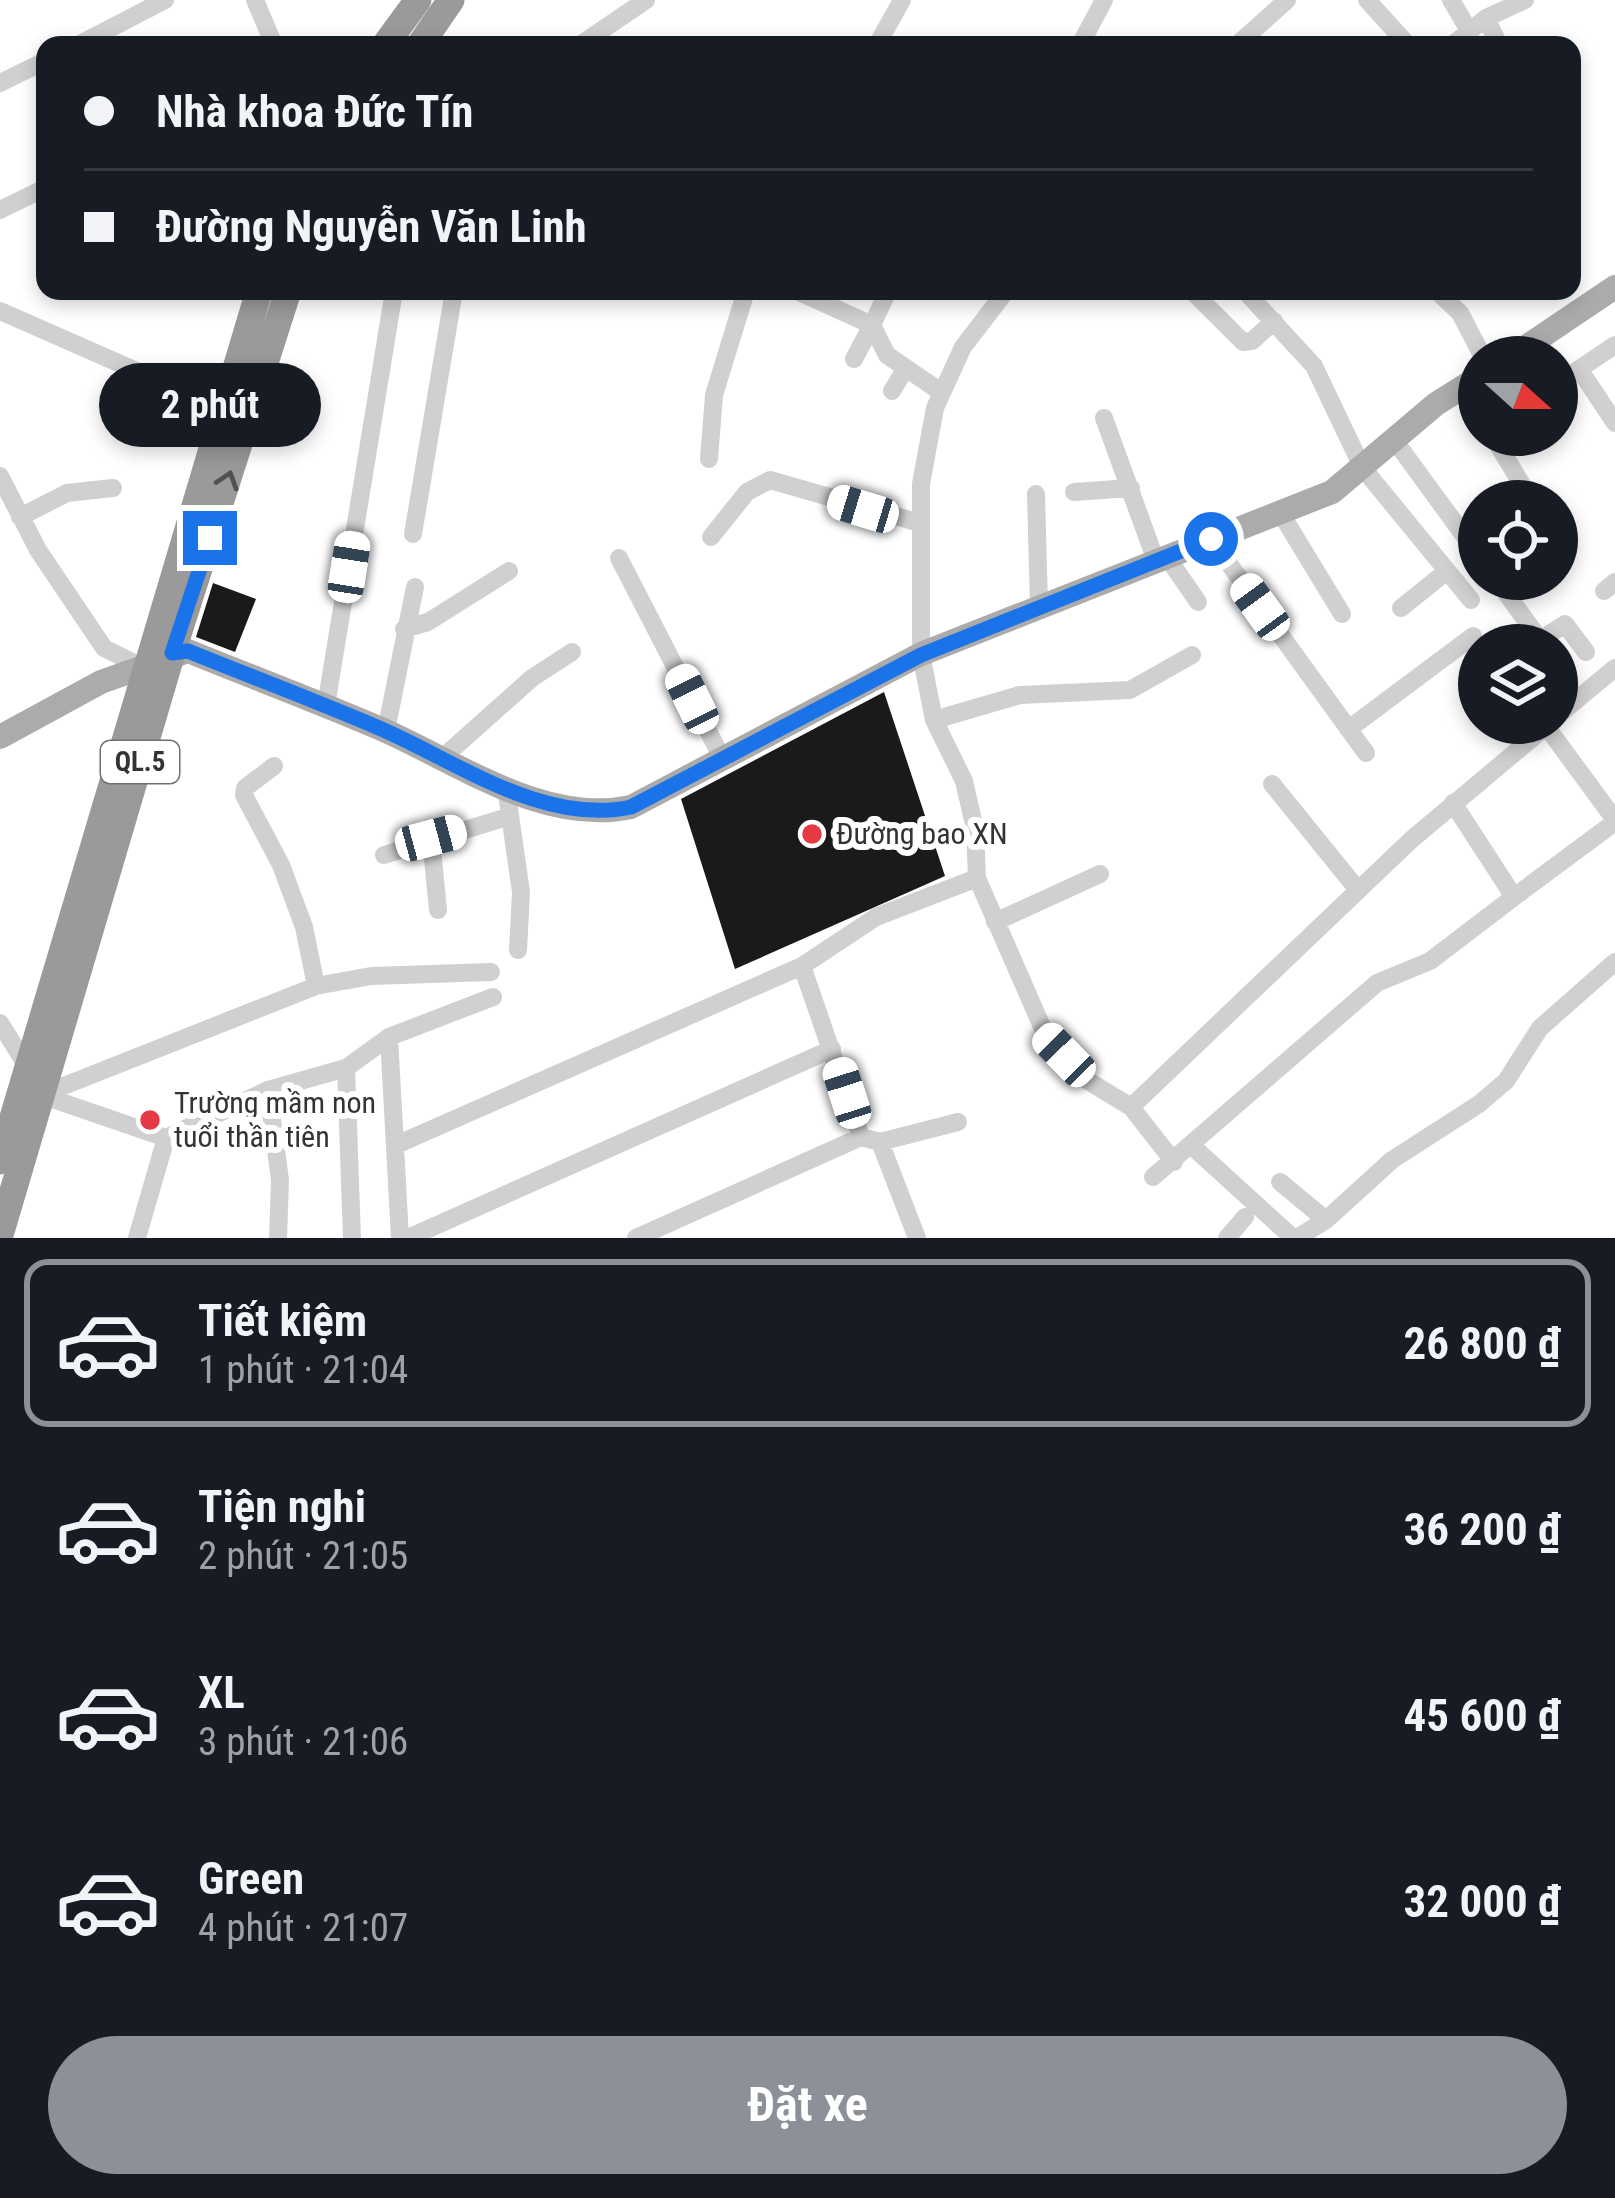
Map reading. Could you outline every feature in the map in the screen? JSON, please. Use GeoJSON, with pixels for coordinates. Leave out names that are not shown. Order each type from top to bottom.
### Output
{"type":"FeatureCollection","features":[{"type":"Feature","properties":{"kind":"highway"},"geometry":{"type":"LineString","coordinates":[[392,36],[418,0]]}},
{"type":"Feature","properties":{"kind":"highway"},"geometry":{"type":"LineString","coordinates":[[426,36],[451,0]]}},
{"type":"Feature","properties":{"kind":"highway","name":"QL.5"},"geometry":{"type":"LineString","coordinates":[[0,1161],[143,668],[256,300]]}},
{"type":"Feature","properties":{"kind":"highway","name":"QL.5"},"geometry":{"type":"LineString","coordinates":[[0,1235],[172,653],[285,300]]}},
{"type":"Feature","properties":{"kind":"main road"},"geometry":{"type":"LineString","coordinates":[[1581,299],[1615,287]]}},
{"type":"Feature","properties":{"kind":"main road"},"geometry":{"type":"LineString","coordinates":[[1535,336],[1573,302]]}},
{"type":"Feature","properties":{"kind":"main road"},"geometry":{"type":"LineString","coordinates":[[0,737],[101,682],[188,651],[386,731],[506,788],[582,812],[631,807],[921,655],[1332,492],[1458,390]]}},
{"type":"Feature","properties":{"kind":"street"},"geometry":{"type":"LineString","coordinates":[[95,36],[165,0]]}},
{"type":"Feature","properties":{"kind":"street"},"geometry":{"type":"LineString","coordinates":[[255,0],[270,36]]}},
{"type":"Feature","properties":{"kind":"street"},"geometry":{"type":"LineString","coordinates":[[593,36],[646,0]]}},
{"type":"Feature","properties":{"kind":"street"},"geometry":{"type":"LineString","coordinates":[[882,36],[902,0]]}},
{"type":"Feature","properties":{"kind":"street"},"geometry":{"type":"LineString","coordinates":[[1085,36],[1104,0]]}},
{"type":"Feature","properties":{"kind":"street"},"geometry":{"type":"LineString","coordinates":[[1247,36],[1287,0]]}},
{"type":"Feature","properties":{"kind":"street"},"geometry":{"type":"LineString","coordinates":[[1367,0],[1400,36]]}},
{"type":"Feature","properties":{"kind":"street"},"geometry":{"type":"LineString","coordinates":[[1451,0],[1468,29]]}},
{"type":"Feature","properties":{"kind":"street"},"geometry":{"type":"LineString","coordinates":[[1461,36],[1525,0]]}},
{"type":"Feature","properties":{"kind":"street"},"geometry":{"type":"LineString","coordinates":[[1486,18],[1495,36]]}},
{"type":"Feature","properties":{"kind":"street"},"geometry":{"type":"LineString","coordinates":[[0,83],[36,65]]}},
{"type":"Feature","properties":{"kind":"street"},"geometry":{"type":"LineString","coordinates":[[0,210],[36,192]]}},
{"type":"Feature","properties":{"kind":"street"},"geometry":{"type":"LineString","coordinates":[[326,706],[393,300]]}},
{"type":"Feature","properties":{"kind":"street"},"geometry":{"type":"LineString","coordinates":[[412,534],[452,300]]}},
{"type":"Feature","properties":{"kind":"street"},"geometry":{"type":"LineString","coordinates":[[709,460],[714,395],[743,300]]}},
{"type":"Feature","properties":{"kind":"street"},"geometry":{"type":"LineString","coordinates":[[820,300],[872,325],[887,356],[941,392]]}},
{"type":"Feature","properties":{"kind":"street"},"geometry":{"type":"LineString","coordinates":[[854,359],[884,300]]}},
{"type":"Feature","properties":{"kind":"street"},"geometry":{"type":"LineString","coordinates":[[999,300],[963,347],[941,392],[921,484],[921,655],[934,720],[964,781],[975,829],[977,878],[1047,1038],[1085,1079],[1131,1107],[1174,1162]]}},
{"type":"Feature","properties":{"kind":"street"},"geometry":{"type":"LineString","coordinates":[[1201,300],[1244,342],[1252,341],[1274,321]]}},
{"type":"Feature","properties":{"kind":"street"},"geometry":{"type":"LineString","coordinates":[[1254,300],[1324,380],[1362,467],[1458,584]]}},
{"type":"Feature","properties":{"kind":"street"},"geometry":{"type":"LineString","coordinates":[[1446,300],[1472,336]]}},
{"type":"Feature","properties":{"kind":"street"},"geometry":{"type":"LineString","coordinates":[[0,311],[224,409]]}},
{"type":"Feature","properties":{"kind":"street"},"geometry":{"type":"LineString","coordinates":[[1615,345],[1580,369],[1615,423]]}},
{"type":"Feature","properties":{"kind":"street"},"geometry":{"type":"LineString","coordinates":[[892,392],[905,369]]}},
{"type":"Feature","properties":{"kind":"street"},"geometry":{"type":"LineString","coordinates":[[1105,418],[1161,559],[1198,602]]}},
{"type":"Feature","properties":{"kind":"street"},"geometry":{"type":"LineString","coordinates":[[1395,441],[1458,527]]}},
{"type":"Feature","properties":{"kind":"street"},"geometry":{"type":"LineString","coordinates":[[0,476],[20,517],[104,648],[143,668]]}},
{"type":"Feature","properties":{"kind":"street"},"geometry":{"type":"LineString","coordinates":[[711,537],[747,492],[770,480],[920,523]]}},
{"type":"Feature","properties":{"kind":"street"},"geometry":{"type":"LineString","coordinates":[[20,517],[67,493],[113,488]]}},
{"type":"Feature","properties":{"kind":"street"},"geometry":{"type":"LineString","coordinates":[[1074,492],[1131,488]]}},
{"type":"Feature","properties":{"kind":"street"},"geometry":{"type":"LineString","coordinates":[[1036,494],[1040,608]]}},
{"type":"Feature","properties":{"kind":"street"},"geometry":{"type":"LineString","coordinates":[[1280,512],[1342,614]]}},
{"type":"Feature","properties":{"kind":"street"},"geometry":{"type":"LineString","coordinates":[[1211,539],[1366,753]]}},
{"type":"Feature","properties":{"kind":"street"},"geometry":{"type":"LineString","coordinates":[[619,558],[721,756]]}},
{"type":"Feature","properties":{"kind":"street"},"geometry":{"type":"LineString","coordinates":[[404,629],[428,622],[509,571]]}},
{"type":"Feature","properties":{"kind":"street"},"geometry":{"type":"LineString","coordinates":[[1401,608],[1447,571]]}},
{"type":"Feature","properties":{"kind":"street"},"geometry":{"type":"LineString","coordinates":[[386,731],[415,587]]}},
{"type":"Feature","properties":{"kind":"street"},"geometry":{"type":"LineString","coordinates":[[1511,600],[1540,640],[1565,624],[1586,652]]}},
{"type":"Feature","properties":{"kind":"street"},"geometry":{"type":"LineString","coordinates":[[1350,728],[1458,647]]}},
{"type":"Feature","properties":{"kind":"street"},"geometry":{"type":"LineString","coordinates":[[440,760],[532,678],[572,652]]}},
{"type":"Feature","properties":{"kind":"street"},"geometry":{"type":"LineString","coordinates":[[934,720],[1020,695],[1130,690],[1192,656]]}},
{"type":"Feature","properties":{"kind":"street"},"geometry":{"type":"LineString","coordinates":[[1578,699],[1615,668]]}},
{"type":"Feature","properties":{"kind":"street"},"geometry":{"type":"LineString","coordinates":[[1131,1107],[1358,890],[1524,744]]}},
{"type":"Feature","properties":{"kind":"street"},"geometry":{"type":"LineString","coordinates":[[1153,1177],[1377,983],[1430,961],[1615,821],[1565,744]]}},
{"type":"Feature","properties":{"kind":"street"},"geometry":{"type":"LineString","coordinates":[[274,766],[245,788],[244,795],[281,866],[304,927],[316,986]]}},
{"type":"Feature","properties":{"kind":"street"},"geometry":{"type":"LineString","coordinates":[[1272,784],[1358,890]]}},
{"type":"Feature","properties":{"kind":"street"},"geometry":{"type":"LineString","coordinates":[[506,788],[521,892],[518,950]]}},
{"type":"Feature","properties":{"kind":"street"},"geometry":{"type":"LineString","coordinates":[[1453,803],[1514,897]]}},
{"type":"Feature","properties":{"kind":"street"},"geometry":{"type":"LineString","coordinates":[[385,855],[507,817]]}},
{"type":"Feature","properties":{"kind":"street"},"geometry":{"type":"LineString","coordinates":[[431,838],[439,910]]}},
{"type":"Feature","properties":{"kind":"street"},"geometry":{"type":"LineString","coordinates":[[995,922],[1100,874]]}},
{"type":"Feature","properties":{"kind":"street"},"geometry":{"type":"LineString","coordinates":[[396,1145],[802,966],[876,917],[977,878]]}},
{"type":"Feature","properties":{"kind":"street"},"geometry":{"type":"LineString","coordinates":[[1192,1146],[1295,1238],[1326,1220],[1392,1160],[1480,1105],[1506,1081],[1540,1028],[1615,962]]}},
{"type":"Feature","properties":{"kind":"street"},"geometry":{"type":"LineString","coordinates":[[802,966],[832,1049],[917,1238]]}},
{"type":"Feature","properties":{"kind":"street"},"geometry":{"type":"LineString","coordinates":[[41,1095],[316,986],[371,976],[491,972]]}},
{"type":"Feature","properties":{"kind":"street"},"geometry":{"type":"LineString","coordinates":[[41,1095],[166,1138],[268,1090],[346,1068],[389,1037],[493,997]]}},
{"type":"Feature","properties":{"kind":"street"},"geometry":{"type":"LineString","coordinates":[[0,1023],[27,1066]]}},
{"type":"Feature","properties":{"kind":"street"},"geometry":{"type":"LineString","coordinates":[[389,1037],[404,1238],[832,1049]]}},
{"type":"Feature","properties":{"kind":"street"},"geometry":{"type":"LineString","coordinates":[[346,1068],[352,1238]]}},
{"type":"Feature","properties":{"kind":"street"},"geometry":{"type":"LineString","coordinates":[[268,1090],[280,1180],[278,1238]]}},
{"type":"Feature","properties":{"kind":"street"},"geometry":{"type":"LineString","coordinates":[[636,1238],[871,1140],[958,1122]]}},
{"type":"Feature","properties":{"kind":"street"},"geometry":{"type":"LineString","coordinates":[[137,1238],[166,1138]]}},
{"type":"Feature","properties":{"kind":"street"},"geometry":{"type":"LineString","coordinates":[[1280,1182],[1326,1220]]}},
{"type":"Feature","properties":{"kind":"street"},"geometry":{"type":"LineString","coordinates":[[1227,1238],[1245,1217]]}},
{"type":"Feature","properties":{"kind":"building"},"geometry":{"type":"Polygon","coordinates":[[[213,583],[256,599],[235,652],[196,637],[213,583]]]}},
{"type":"Feature","properties":{"kind":"building","name":"Đường bao XN"},"geometry":{"type":"Polygon","coordinates":[[[884,692],[945,876],[735,969],[681,799],[884,692]]]}},
{"type":"Feature","properties":{"kind":"place","name":"Đường bao XN"},"geometry":{"type":"Point","coordinates":[812,834]}},
{"type":"Feature","properties":{"kind":"place","name":"Trường mầm non tuổi thần tiên"},"geometry":{"type":"Point","coordinates":[150,1120]}},
{"type":"Feature","properties":{"kind":"route"},"geometry":{"type":"LineString","coordinates":[[210,538],[172,653],[188,651],[326,706],[506,788],[582,812],[604,813],[631,807],[921,655],[1211,539]]}}]}
